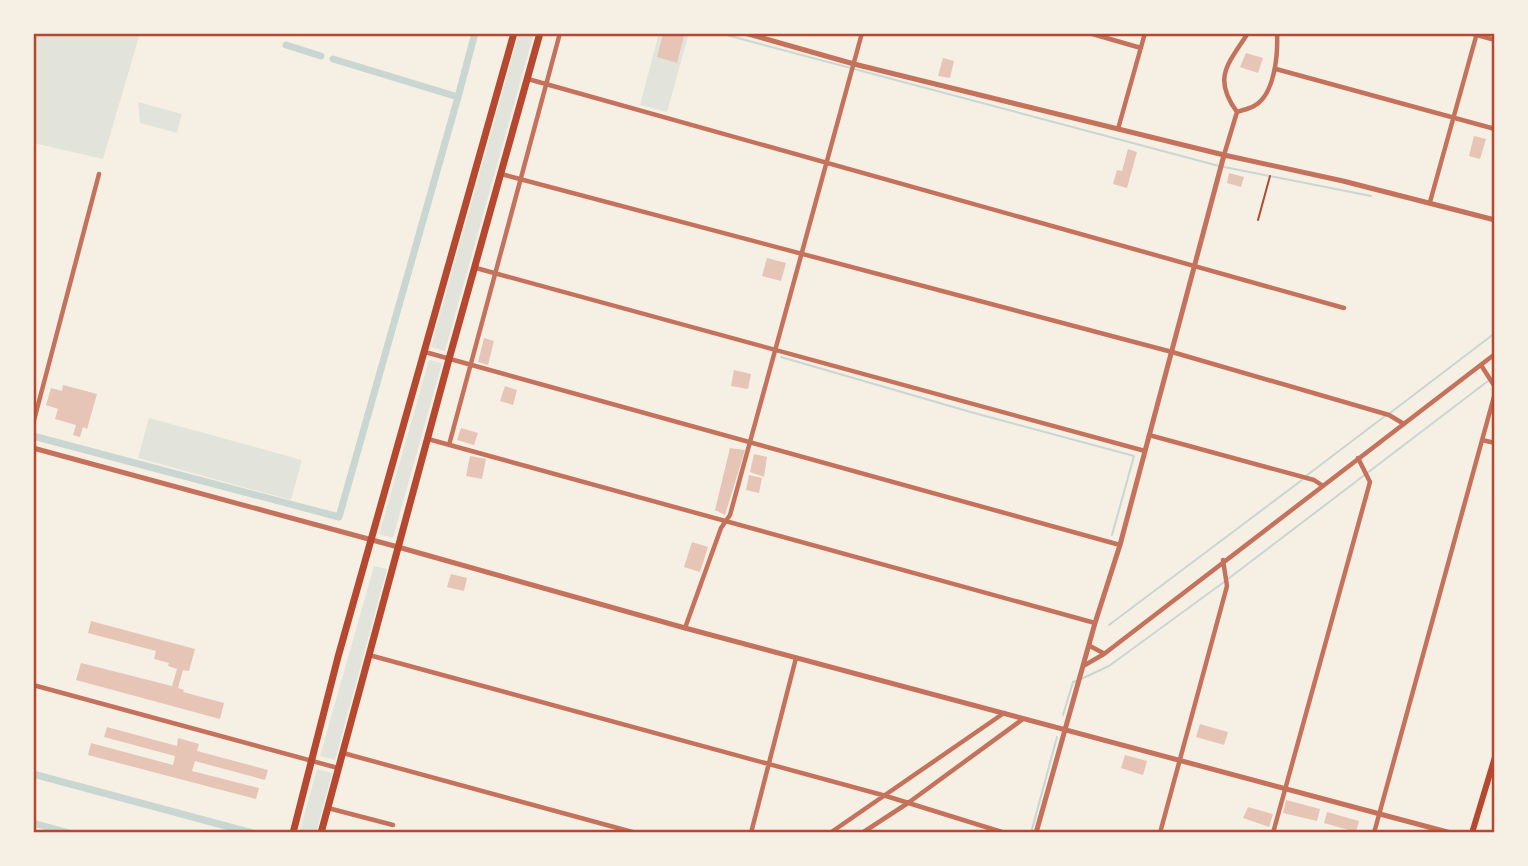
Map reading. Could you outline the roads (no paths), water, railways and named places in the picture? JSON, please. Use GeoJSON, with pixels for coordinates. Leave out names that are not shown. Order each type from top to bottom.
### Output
{"type":"FeatureCollection","features":[{"type":"Feature","properties":{"kind":"main road"},"geometry":{"type":"LineString","coordinates":[[293,833],[338,657],[514,33]]}},
{"type":"Feature","properties":{"kind":"main road"},"geometry":{"type":"LineString","coordinates":[[321,833],[540,33]]}},
{"type":"Feature","properties":{"kind":"main road"},"geometry":{"type":"LineString","coordinates":[[1472,833],[1495,757]]}},
{"type":"Feature","properties":{"kind":"street"},"geometry":{"type":"LineString","coordinates":[[449,445],[560,33]]}},
{"type":"Feature","properties":{"kind":"street"},"geometry":{"type":"LineString","coordinates":[[745,33],[853,65],[1430,202],[1495,220]]}},
{"type":"Feature","properties":{"kind":"street"},"geometry":{"type":"LineString","coordinates":[[685,628],[730,515],[862,33]]}},
{"type":"Feature","properties":{"kind":"street"},"geometry":{"type":"LineString","coordinates":[[1089,33],[1141,48]]}},
{"type":"Feature","properties":{"kind":"street"},"geometry":{"type":"LineString","coordinates":[[1118,129],[1145,33]]}},
{"type":"Feature","properties":{"kind":"street"},"geometry":{"type":"LineString","coordinates":[[1037,833],[1095,623],[1120,545],[1237,112],[1223,89],[1224,77],[1248,33]]}},
{"type":"Feature","properties":{"kind":"street"},"geometry":{"type":"LineString","coordinates":[[1237,112],[1254,106],[1264,98],[1276,69],[1277,33]]}},
{"type":"Feature","properties":{"kind":"street"},"geometry":{"type":"LineString","coordinates":[[1470,33],[1495,40]]}},
{"type":"Feature","properties":{"kind":"street"},"geometry":{"type":"LineString","coordinates":[[1430,202],[1477,34]]}},
{"type":"Feature","properties":{"kind":"street"},"geometry":{"type":"LineString","coordinates":[[1276,69],[1495,129]]}},
{"type":"Feature","properties":{"kind":"street"},"geometry":{"type":"LineString","coordinates":[[527,79],[1344,308]]}},
{"type":"Feature","properties":{"kind":"street"},"geometry":{"type":"LineString","coordinates":[[33,424],[99,174]]}},
{"type":"Feature","properties":{"kind":"street"},"geometry":{"type":"LineString","coordinates":[[500,174],[1172,352],[1389,415],[1404,424]]}},
{"type":"Feature","properties":{"kind":"street"},"geometry":{"type":"LineString","coordinates":[[476,268],[1145,451]]}},
{"type":"Feature","properties":{"kind":"street"},"geometry":{"type":"LineString","coordinates":[[425,352],[1120,545]]}},
{"type":"Feature","properties":{"kind":"street"},"geometry":{"type":"LineString","coordinates":[[1085,665],[1104,654],[1495,354]]}},
{"type":"Feature","properties":{"kind":"street"},"geometry":{"type":"LineString","coordinates":[[1481,365],[1494,386]]}},
{"type":"Feature","properties":{"kind":"street"},"geometry":{"type":"LineString","coordinates":[[1374,833],[1495,393]]}},
{"type":"Feature","properties":{"kind":"street"},"geometry":{"type":"LineString","coordinates":[[1149,435],[1307,478],[1323,486]]}},
{"type":"Feature","properties":{"kind":"street"},"geometry":{"type":"LineString","coordinates":[[427,439],[1095,623]]}},
{"type":"Feature","properties":{"kind":"street"},"geometry":{"type":"LineString","coordinates":[[1482,440],[1495,443]]}},
{"type":"Feature","properties":{"kind":"street"},"geometry":{"type":"LineString","coordinates":[[33,448],[685,628],[1451,833]]}},
{"type":"Feature","properties":{"kind":"street"},"geometry":{"type":"LineString","coordinates":[[1273,833],[1369,480],[1358,458]]}},
{"type":"Feature","properties":{"kind":"street"},"geometry":{"type":"LineString","coordinates":[[1160,833],[1227,586],[1223,561]]}},
{"type":"Feature","properties":{"kind":"street"},"geometry":{"type":"LineString","coordinates":[[1090,646],[1104,654]]}},
{"type":"Feature","properties":{"kind":"street"},"geometry":{"type":"LineString","coordinates":[[369,656],[886,796],[1005,833]]}},
{"type":"Feature","properties":{"kind":"street"},"geometry":{"type":"LineString","coordinates":[[751,833],[796,658]]}},
{"type":"Feature","properties":{"kind":"street"},"geometry":{"type":"LineString","coordinates":[[33,685],[339,768]]}},
{"type":"Feature","properties":{"kind":"street"},"geometry":{"type":"LineString","coordinates":[[830,833],[1004,713]]}},
{"type":"Feature","properties":{"kind":"street"},"geometry":{"type":"LineString","coordinates":[[862,833],[1024,719]]}},
{"type":"Feature","properties":{"kind":"street"},"geometry":{"type":"LineString","coordinates":[[343,752],[636,833]]}},
{"type":"Feature","properties":{"kind":"street"},"geometry":{"type":"LineString","coordinates":[[328,808],[393,825]]}},
{"type":"Feature","properties":{"kind":"waterway"},"geometry":{"type":"LineString","coordinates":[[458,97],[475,33]]}},
{"type":"Feature","properties":{"kind":"waterway"},"geometry":{"type":"LineString","coordinates":[[719,33],[1219,166]]}},
{"type":"Feature","properties":{"kind":"waterway"},"geometry":{"type":"LineString","coordinates":[[286,45],[321,56]]}},
{"type":"Feature","properties":{"kind":"waterway"},"geometry":{"type":"LineString","coordinates":[[33,436],[339,517],[458,97],[333,59]]}},
{"type":"Feature","properties":{"kind":"waterway"},"geometry":{"type":"LineString","coordinates":[[1224,167],[1371,196]]}},
{"type":"Feature","properties":{"kind":"waterway"},"geometry":{"type":"LineString","coordinates":[[1390,413],[1495,333]]}},
{"type":"Feature","properties":{"kind":"waterway"},"geometry":{"type":"LineString","coordinates":[[781,357],[1134,456],[1112,535]]}},
{"type":"Feature","properties":{"kind":"waterway"},"geometry":{"type":"LineString","coordinates":[[1228,579],[1488,381]]}},
{"type":"Feature","properties":{"kind":"waterway"},"geometry":{"type":"LineString","coordinates":[[1306,476],[1385,416]]}},
{"type":"Feature","properties":{"kind":"waterway"},"geometry":{"type":"LineString","coordinates":[[1109,625],[1302,480]]}},
{"type":"Feature","properties":{"kind":"waterway"},"geometry":{"type":"LineString","coordinates":[[1081,679],[1109,666],[1224,582]]}},
{"type":"Feature","properties":{"kind":"waterway"},"geometry":{"type":"LineString","coordinates":[[1063,715],[1073,682],[1076,681]]}},
{"type":"Feature","properties":{"kind":"waterway"},"geometry":{"type":"LineString","coordinates":[[1031,833],[1057,737]]}},
{"type":"Feature","properties":{"kind":"waterway"},"geometry":{"type":"LineString","coordinates":[[33,774],[252,833]]}},
{"type":"Feature","properties":{"kind":"waterway"},"geometry":{"type":"LineString","coordinates":[[33,823],[69,833]]}}]}
